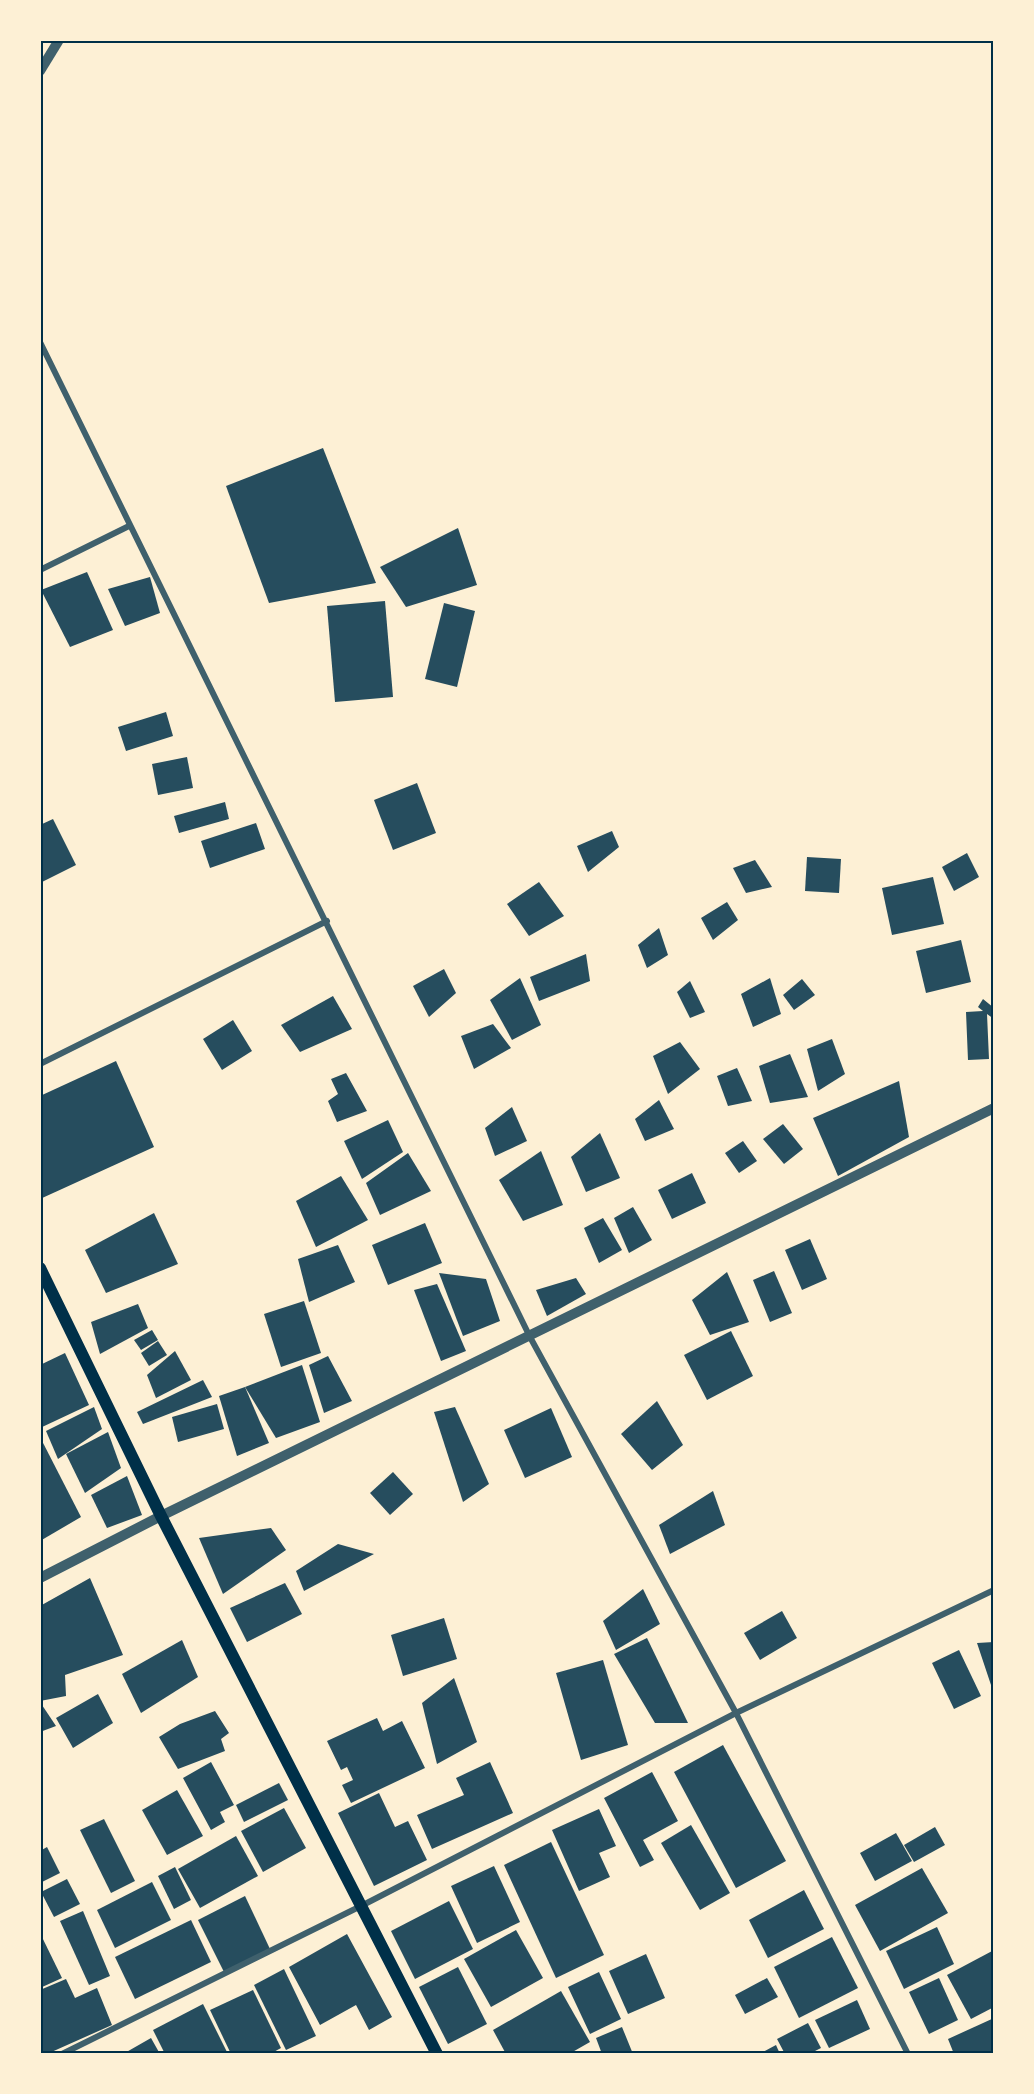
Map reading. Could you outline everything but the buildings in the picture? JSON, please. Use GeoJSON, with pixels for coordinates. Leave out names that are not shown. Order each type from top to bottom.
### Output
{"type":"FeatureCollection","features":[{"type":"Feature","properties":{"kind":"main road"},"geometry":{"type":"LineString","coordinates":[[40,1268],[161,1516],[363,1905],[437,2054]]}},
{"type":"Feature","properties":{"kind":"street"},"geometry":{"type":"LineString","coordinates":[[40,71],[59,40]]}},
{"type":"Feature","properties":{"kind":"street"},"geometry":{"type":"LineString","coordinates":[[40,342],[530,1337],[735,1713],[908,2054]]}},
{"type":"Feature","properties":{"kind":"street"},"geometry":{"type":"LineString","coordinates":[[40,570],[129,526]]}},
{"type":"Feature","properties":{"kind":"street"},"geometry":{"type":"LineString","coordinates":[[40,1064],[327,921]]}},
{"type":"Feature","properties":{"kind":"street"},"geometry":{"type":"LineString","coordinates":[[40,1578],[161,1516],[993,1108]]}},
{"type":"Feature","properties":{"kind":"street"},"geometry":{"type":"LineString","coordinates":[[62,2054],[363,1905],[735,1713],[993,1590]]}}]}
